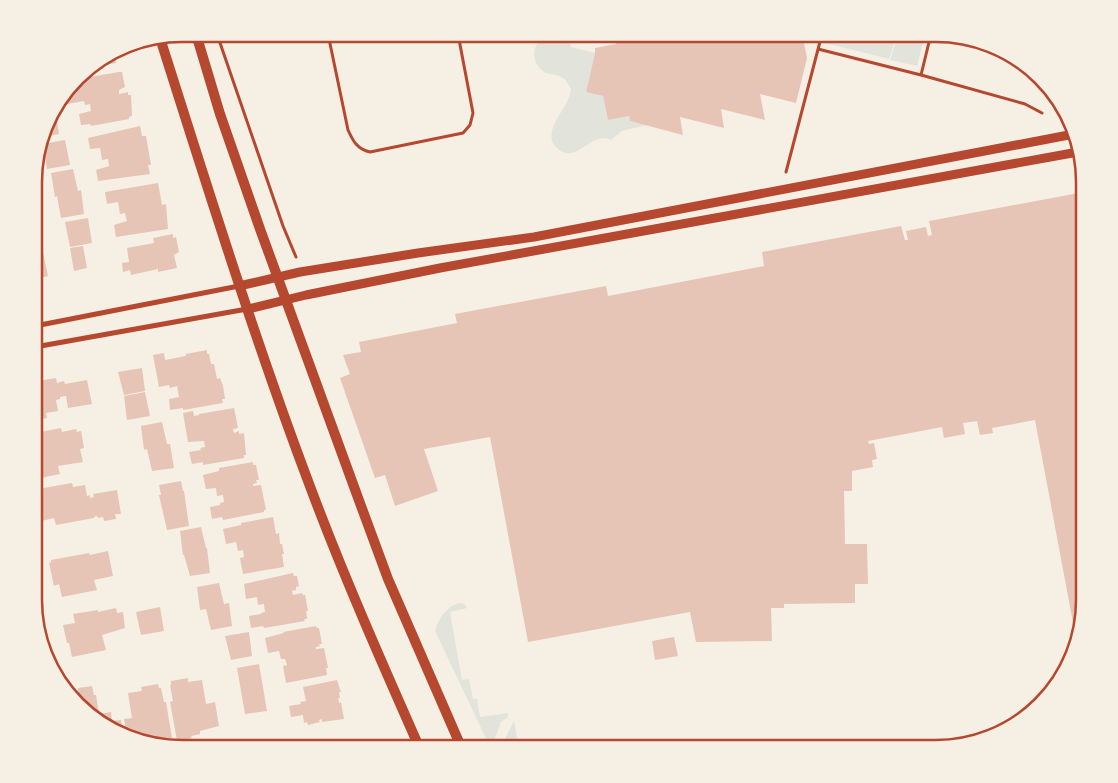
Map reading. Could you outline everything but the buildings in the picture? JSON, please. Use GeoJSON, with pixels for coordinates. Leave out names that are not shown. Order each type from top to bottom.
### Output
{"type":"FeatureCollection","features":[{"type":"Feature","properties":{"kind":"main road"},"geometry":{"type":"LineString","coordinates":[[198,42],[220,114],[277,278],[388,579],[458,740]]}},
{"type":"Feature","properties":{"kind":"main road"},"geometry":{"type":"LineString","coordinates":[[162,44],[240,286],[311,489],[367,629],[416,740]]}},
{"type":"Feature","properties":{"kind":"street"},"geometry":{"type":"LineString","coordinates":[[43,324],[240,286],[300,272],[534,237],[1067,135]]}},
{"type":"Feature","properties":{"kind":"street"},"geometry":{"type":"LineString","coordinates":[[43,347],[248,309],[440,268],[1073,153]]}},
{"type":"Feature","properties":{"kind":"path"},"geometry":{"type":"LineString","coordinates":[[220,42],[287,237]]}},
{"type":"Feature","properties":{"kind":"path"},"geometry":{"type":"LineString","coordinates":[[330,42],[348,130],[354,143],[362,150],[370,152],[463,133],[470,125],[473,113],[460,42]]}},
{"type":"Feature","properties":{"kind":"path"},"geometry":{"type":"LineString","coordinates":[[786,177],[786,170],[820,43]]}},
{"type":"Feature","properties":{"kind":"path"},"geometry":{"type":"LineString","coordinates":[[921,75],[929,43]]}},
{"type":"Feature","properties":{"kind":"path"},"geometry":{"type":"LineString","coordinates":[[818,49],[1025,104],[1042,113]]}},
{"type":"Feature","properties":{"kind":"shaded area"},"geometry":{"type":"Polygon","coordinates":[[[539,42],[570,43],[571,47],[595,53],[586,92],[603,96],[608,120],[629,116],[630,121],[647,125],[622,131],[611,140],[597,139],[578,151],[571,153],[565,153],[558,149],[551,135],[571,89],[563,78],[542,71],[534,58],[536,46],[539,42]]]}},
{"type":"Feature","properties":{"kind":"shaded area"},"geometry":{"type":"Polygon","coordinates":[[[825,43],[894,43],[889,59],[825,43]]]}},
{"type":"Feature","properties":{"kind":"shaded area"},"geometry":{"type":"Polygon","coordinates":[[[895,43],[923,43],[917,66],[890,60],[895,43]]]}},
{"type":"Feature","properties":{"kind":"shaded area"},"geometry":{"type":"Polygon","coordinates":[[[465,604],[467,608],[450,612],[462,680],[469,679],[473,699],[477,699],[480,717],[508,713],[508,717],[501,722],[494,740],[487,740],[435,631],[444,613],[455,605],[465,604]]]}},
{"type":"Feature","properties":{"kind":"shaded area"},"geometry":{"type":"Polygon","coordinates":[[[514,721],[517,740],[504,740],[514,721]]]}}]}
